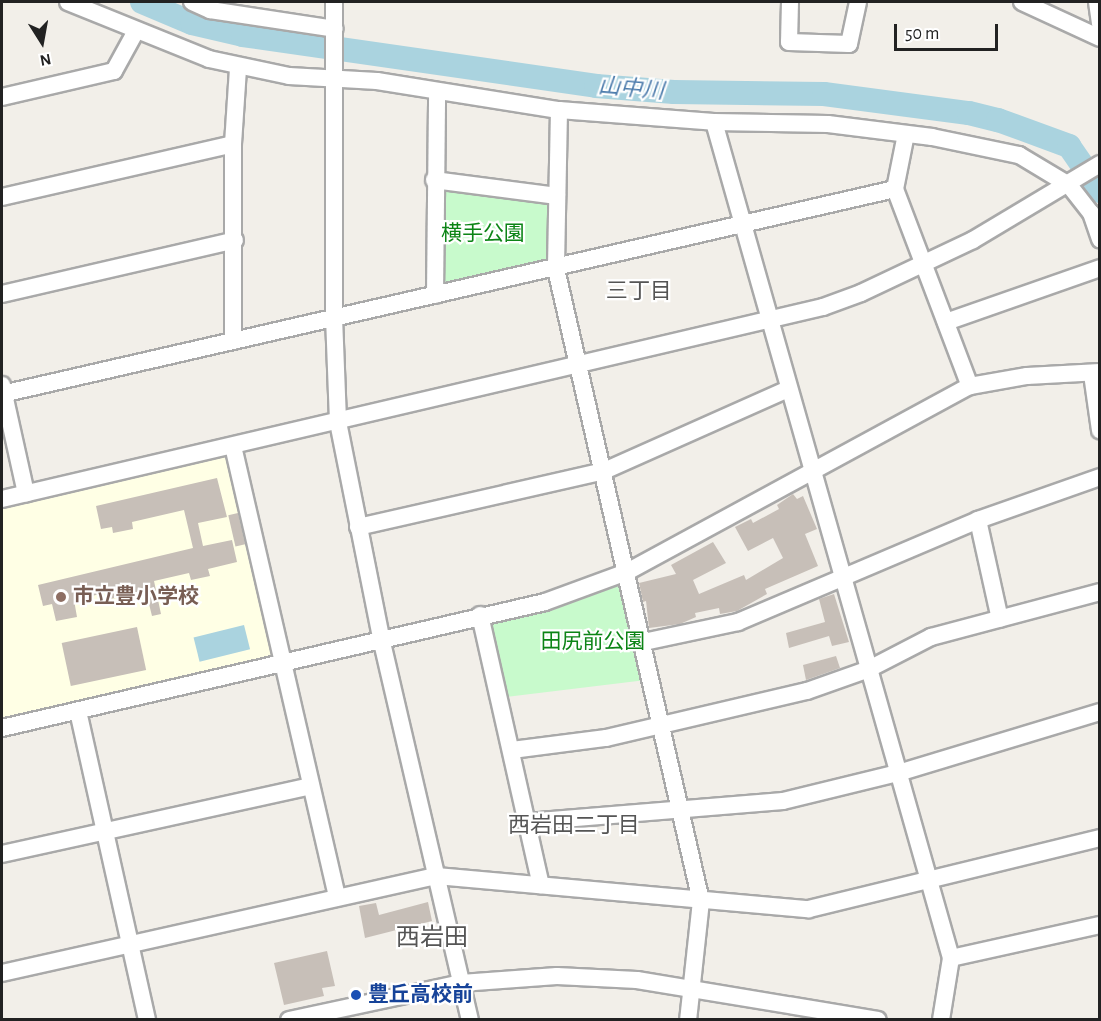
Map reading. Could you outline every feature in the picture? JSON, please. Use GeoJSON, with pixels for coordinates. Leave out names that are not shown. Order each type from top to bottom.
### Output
{"type":"FeatureCollection","features":[{"type":"Feature","properties":{"kind":"street"},"geometry":{"type":"LineString","coordinates":[[68,2],[136,31],[238,68],[289,76],[334,75],[559,110],[714,122],[828,124],[906,134],[1019,154],[1069,185],[1090,213],[1100,239]]}},
{"type":"Feature","properties":{"kind":"street"},"geometry":{"type":"LineString","coordinates":[[192,2],[210,10],[335,32]]}},
{"type":"Feature","properties":{"kind":"street"},"geometry":{"type":"LineString","coordinates":[[334,2],[334,317],[338,422],[381,638],[470,1020]]}},
{"type":"Feature","properties":{"kind":"street"},"geometry":{"type":"LineString","coordinates":[[790,2],[789,42],[849,44],[858,2]]}},
{"type":"Feature","properties":{"kind":"street"},"geometry":{"type":"LineString","coordinates":[[1022,2],[1100,38]]}},
{"type":"Feature","properties":{"kind":"street"},"geometry":{"type":"LineString","coordinates":[[1096,2],[1100,24]]}},
{"type":"Feature","properties":{"kind":"street"},"geometry":{"type":"LineString","coordinates":[[2,97],[114,71],[136,31]]}},
{"type":"Feature","properties":{"kind":"street"},"geometry":{"type":"LineString","coordinates":[[233,341],[235,240],[233,144],[238,68]]}},
{"type":"Feature","properties":{"kind":"street"},"geometry":{"type":"LineString","coordinates":[[435,295],[434,180],[437,92]]}},
{"type":"Feature","properties":{"kind":"street"},"geometry":{"type":"LineString","coordinates":[[559,110],[556,269],[644,642],[701,901],[688,1020]]}},
{"type":"Feature","properties":{"kind":"street"},"geometry":{"type":"LineString","coordinates":[[714,122],[951,958],[941,1020]]}},
{"type":"Feature","properties":{"kind":"street"},"geometry":{"type":"LineString","coordinates":[[906,134],[895,189],[970,386]]}},
{"type":"Feature","properties":{"kind":"street"},"geometry":{"type":"LineString","coordinates":[[2,197],[233,144]]}},
{"type":"Feature","properties":{"kind":"street"},"geometry":{"type":"LineString","coordinates":[[2,499],[769,322],[861,293],[925,264],[1069,185],[1100,164]]}},
{"type":"Feature","properties":{"kind":"street"},"geometry":{"type":"LineString","coordinates":[[434,180],[557,196]]}},
{"type":"Feature","properties":{"kind":"street"},"geometry":{"type":"LineString","coordinates":[[26,494],[2,391],[556,269],[741,223],[895,189]]}},
{"type":"Feature","properties":{"kind":"street"},"geometry":{"type":"LineString","coordinates":[[2,294],[235,240]]}},
{"type":"Feature","properties":{"kind":"street"},"geometry":{"type":"LineString","coordinates":[[946,322],[1100,268]]}},
{"type":"Feature","properties":{"kind":"street"},"geometry":{"type":"LineString","coordinates":[[2,729],[381,638],[545,602],[627,572],[970,386],[1028,376],[1096,373],[1100,430]]}},
{"type":"Feature","properties":{"kind":"street"},"geometry":{"type":"LineString","coordinates":[[358,527],[604,471],[788,389]]}},
{"type":"Feature","properties":{"kind":"street"},"geometry":{"type":"LineString","coordinates":[[233,446],[337,897]]}},
{"type":"Feature","properties":{"kind":"street"},"geometry":{"type":"LineString","coordinates":[[644,642],[738,622],[978,520],[1100,477]]}},
{"type":"Feature","properties":{"kind":"street"},"geometry":{"type":"LineString","coordinates":[[978,520],[1000,619]]}},
{"type":"Feature","properties":{"kind":"street"},"geometry":{"type":"LineString","coordinates":[[512,750],[606,738],[807,691],[869,669],[931,637],[1100,592]]}},
{"type":"Feature","properties":{"kind":"street"},"geometry":{"type":"LineString","coordinates":[[480,615],[541,885]]}},
{"type":"Feature","properties":{"kind":"street"},"geometry":{"type":"LineString","coordinates":[[78,711],[147,1020]]}},
{"type":"Feature","properties":{"kind":"street"},"geometry":{"type":"LineString","coordinates":[[527,822],[783,801],[898,773],[1100,712]]}},
{"type":"Feature","properties":{"kind":"street"},"geometry":{"type":"LineString","coordinates":[[2,854],[311,786]]}},
{"type":"Feature","properties":{"kind":"street"},"geometry":{"type":"LineString","coordinates":[[2,974],[436,876],[809,909],[1100,838]]}},
{"type":"Feature","properties":{"kind":"street"},"geometry":{"type":"LineString","coordinates":[[951,958],[1100,925]]}},
{"type":"Feature","properties":{"kind":"street"},"geometry":{"type":"LineString","coordinates":[[288,1020],[461,983],[557,976],[637,980],[878,1020]]}},
{"type":"Feature","properties":{"kind":"shaded area"},"geometry":{"type":"Polygon","coordinates":[[[228,455],[275,651],[267,658],[2,718],[2,508],[228,455]]]}},
{"type":"Feature","properties":{"kind":"green space","name":"横手公園"},"geometry":{"type":"Polygon","coordinates":[[[441,188],[547,200],[549,265],[442,284],[441,188]]]}},
{"type":"Feature","properties":{"kind":"green space","name":"田尻前公園"},"geometry":{"type":"Polygon","coordinates":[[[623,584],[646,680],[505,697],[490,627],[493,622],[550,611],[623,584]]]}},
{"type":"Feature","properties":{"kind":"water"},"geometry":{"type":"Polygon","coordinates":[[[244,625],[250,649],[200,662],[194,638],[244,625]]]}},
{"type":"Feature","properties":{"kind":"building"},"geometry":{"type":"Polygon","coordinates":[[[217,478],[227,517],[198,523],[203,546],[232,540],[237,562],[208,569],[210,576],[191,580],[189,573],[154,581],[161,614],[152,616],[146,592],[110,599],[109,592],[74,600],[77,617],[56,621],[52,604],[43,606],[38,585],[193,548],[184,510],[132,522],[133,529],[113,533],[112,527],[101,529],[96,506],[217,478]]]}},
{"type":"Feature","properties":{"kind":"building"},"geometry":{"type":"Polygon","coordinates":[[[793,494],[797,499],[803,496],[817,529],[805,534],[818,566],[765,589],[767,594],[737,611],[720,614],[719,608],[695,613],[696,617],[680,624],[649,628],[646,601],[643,602],[639,583],[676,574],[671,565],[713,542],[726,563],[693,580],[699,594],[744,575],[746,580],[783,558],[773,538],[748,551],[735,527],[751,519],[753,523],[779,509],[777,505],[793,494]]]}},
{"type":"Feature","properties":{"kind":"building"},"geometry":{"type":"Polygon","coordinates":[[[238,513],[245,544],[235,546],[228,515],[238,513]]]}},
{"type":"Feature","properties":{"kind":"building"},"geometry":{"type":"Polygon","coordinates":[[[834,594],[849,642],[832,646],[829,636],[789,648],[786,633],[825,622],[819,599],[834,594]]]}},
{"type":"Feature","properties":{"kind":"building"},"geometry":{"type":"Polygon","coordinates":[[[137,627],[146,670],[71,686],[62,643],[137,627]]]}},
{"type":"Feature","properties":{"kind":"building"},"geometry":{"type":"Polygon","coordinates":[[[836,656],[840,668],[806,680],[803,665],[836,656]]]}},
{"type":"Feature","properties":{"kind":"building"},"geometry":{"type":"Polygon","coordinates":[[[428,902],[432,921],[365,938],[359,906],[376,903],[379,915],[428,902]]]}},
{"type":"Feature","properties":{"kind":"building"},"geometry":{"type":"Polygon","coordinates":[[[327,951],[335,986],[322,988],[324,996],[284,1005],[274,963],[327,951]]]}},
{"type":"Feature","properties":{"kind":"waterway","name":"山中川"},"geometry":{"type":"LineString","coordinates":[[142,2],[192,23],[243,35],[596,86],[674,92],[824,94],[969,113],[998,120],[1069,146],[1100,191]]}},
{"type":"Feature","properties":{"kind":"place","name":"市立豊小学校"},"geometry":{"type":"Point","coordinates":[61,597]}},
{"type":"Feature","properties":{"kind":"place","name":"豊丘高校前"},"geometry":{"type":"Point","coordinates":[356,995]}},
{"type":"Feature","properties":{"kind":"district","name":"三丁目"},"geometry":{"type":"Point","coordinates":[639,292]}},
{"type":"Feature","properties":{"kind":"district","name":"西岩田二丁目"},"geometry":{"type":"Point","coordinates":[574,826]}},
{"type":"Feature","properties":{"kind":"district","name":"西岩田"},"geometry":{"type":"Point","coordinates":[432,939]}}]}
